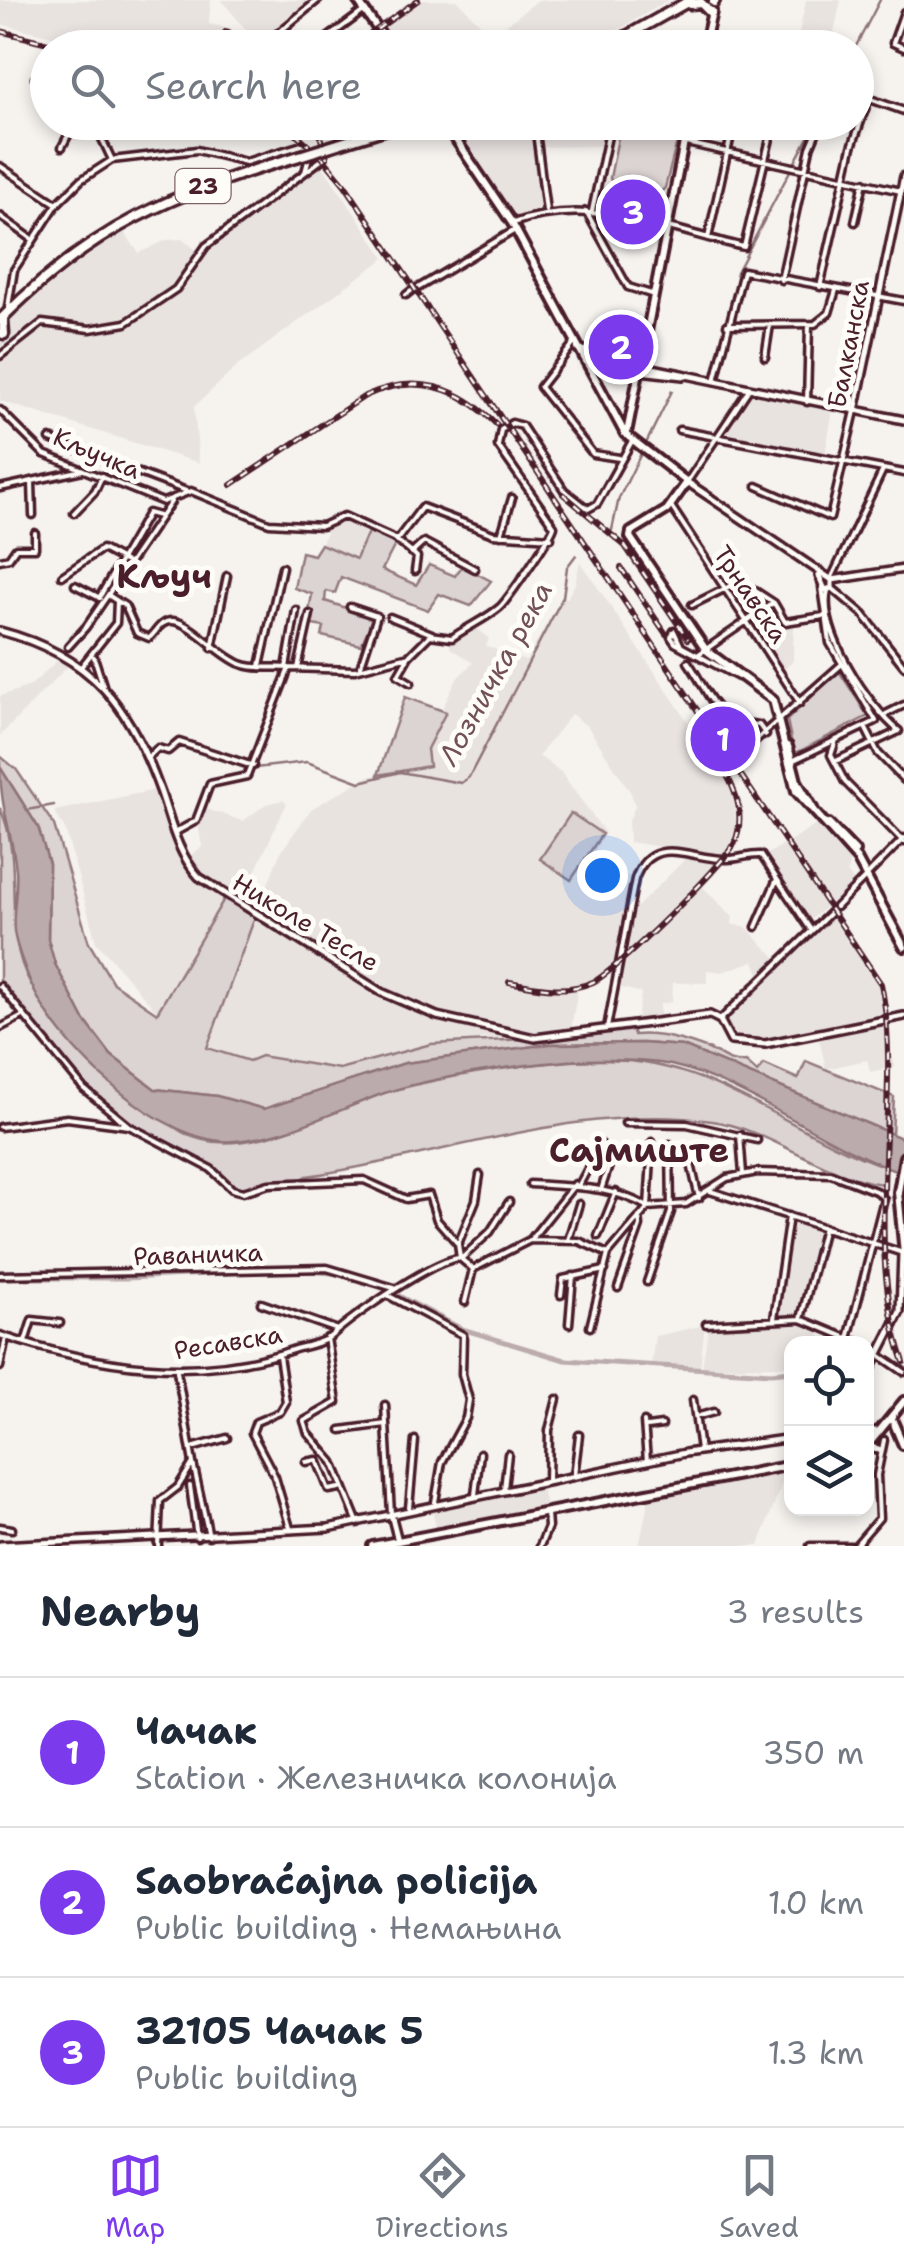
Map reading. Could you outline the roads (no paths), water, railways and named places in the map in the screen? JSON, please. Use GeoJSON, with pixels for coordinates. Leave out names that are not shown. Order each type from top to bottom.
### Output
{"type":"FeatureCollection","features":[{"type":"Feature","properties":{"kind":"main road"},"geometry":{"type":"LineString","coordinates":[[356,0],[379,30]]}},
{"type":"Feature","properties":{"kind":"main road"},"geometry":{"type":"LineString","coordinates":[[637,30],[691,0]]}},
{"type":"Feature","properties":{"kind":"main road"},"geometry":{"type":"LineString","coordinates":[[708,30],[714,0]]}},
{"type":"Feature","properties":{"kind":"main road"},"geometry":{"type":"LineString","coordinates":[[680,6],[698,2],[711,13]]}},
{"type":"Feature","properties":{"kind":"main road","name":"23"},"geometry":{"type":"LineString","coordinates":[[4,316],[64,262],[114,226],[193,189],[351,140]]}},
{"type":"Feature","properties":{"kind":"main road"},"geometry":{"type":"LineString","coordinates":[[456,140],[513,227],[628,440],[688,482],[671,506],[632,532],[705,650],[768,688],[789,762],[810,805],[851,846],[904,943]]}},
{"type":"Feature","properties":{"kind":"main road"},"geometry":{"type":"LineString","coordinates":[[628,440],[630,406],[651,294],[684,142]]}},
{"type":"Feature","properties":{"kind":"main road"},"geometry":{"type":"LineString","coordinates":[[2,333],[4,316]]}},
{"type":"Feature","properties":{"kind":"main road"},"geometry":{"type":"LineString","coordinates":[[577,345],[626,363],[637,372]]}},
{"type":"Feature","properties":{"kind":"main road"},"geometry":{"type":"LineString","coordinates":[[626,363],[640,353]]}},
{"type":"Feature","properties":{"kind":"main road"},"geometry":{"type":"LineString","coordinates":[[640,353],[648,366]]}},
{"type":"Feature","properties":{"kind":"main road"},"geometry":{"type":"LineString","coordinates":[[593,376],[597,364],[610,360]]}},
{"type":"Feature","properties":{"kind":"main road"},"geometry":{"type":"LineString","coordinates":[[610,404],[622,413],[630,406]]}},
{"type":"Feature","properties":{"kind":"main road"},"geometry":{"type":"LineString","coordinates":[[903,1254],[900,1213],[904,1157]]}},
{"type":"Feature","properties":{"kind":"main road"},"geometry":{"type":"LineString","coordinates":[[874,1442],[887,1434],[892,1417],[904,1401]]}},
{"type":"Feature","properties":{"kind":"main road"},"geometry":{"type":"LineString","coordinates":[[887,1434],[903,1446]]}},
{"type":"Feature","properties":{"kind":"main road"},"geometry":{"type":"LineString","coordinates":[[874,1448],[880,1450]]}},
{"type":"Feature","properties":{"kind":"main road"},"geometry":{"type":"LineString","coordinates":[[372,1546],[414,1542],[784,1467]]}},
{"type":"Feature","properties":{"kind":"street"},"geometry":{"type":"LineString","coordinates":[[282,30],[318,0]]}},
{"type":"Feature","properties":{"kind":"street"},"geometry":{"type":"LineString","coordinates":[[338,30],[365,10]]}},
{"type":"Feature","properties":{"kind":"street"},"geometry":{"type":"LineString","coordinates":[[904,12],[893,43],[904,48]]}},
{"type":"Feature","properties":{"kind":"street"},"geometry":{"type":"LineString","coordinates":[[874,100],[904,111]]}},
{"type":"Feature","properties":{"kind":"street"},"geometry":{"type":"LineString","coordinates":[[62,148],[66,140]]}},
{"type":"Feature","properties":{"kind":"street"},"geometry":{"type":"LineString","coordinates":[[103,140],[112,160]]}},
{"type":"Feature","properties":{"kind":"street"},"geometry":{"type":"LineString","coordinates":[[328,152],[344,140]]}},
{"type":"Feature","properties":{"kind":"street"},"geometry":{"type":"LineString","coordinates":[[537,140],[546,211]]}},
{"type":"Feature","properties":{"kind":"street"},"geometry":{"type":"LineString","coordinates":[[607,140],[589,211],[628,287],[651,294]]}},
{"type":"Feature","properties":{"kind":"street"},"geometry":{"type":"LineString","coordinates":[[708,238],[730,140]]}},
{"type":"Feature","properties":{"kind":"street"},"geometry":{"type":"LineString","coordinates":[[418,288],[513,227],[546,211],[589,211],[744,246],[770,140]]}},
{"type":"Feature","properties":{"kind":"street"},"geometry":{"type":"LineString","coordinates":[[781,280],[815,140]]}},
{"type":"Feature","properties":{"kind":"street"},"geometry":{"type":"LineString","coordinates":[[820,288],[857,140]]}},
{"type":"Feature","properties":{"kind":"street"},"geometry":{"type":"LineString","coordinates":[[684,142],[901,190]]}},
{"type":"Feature","properties":{"kind":"street"},"geometry":{"type":"LineString","coordinates":[[4,316],[14,270],[32,239],[57,204],[112,160],[196,150],[246,162],[302,145],[310,154],[304,172]]}},
{"type":"Feature","properties":{"kind":"street"},"geometry":{"type":"LineString","coordinates":[[0,356],[42,323],[90,329],[126,323],[176,289],[212,241],[254,214],[317,163]]}},
{"type":"Feature","properties":{"kind":"street"},"geometry":{"type":"LineString","coordinates":[[0,166],[57,204]]}},
{"type":"Feature","properties":{"kind":"street","name":"Балканска"},"geometry":{"type":"LineString","coordinates":[[756,486],[830,518],[901,206],[904,176]]}},
{"type":"Feature","properties":{"kind":"street"},"geometry":{"type":"LineString","coordinates":[[855,222],[864,182]]}},
{"type":"Feature","properties":{"kind":"street"},"geometry":{"type":"LineString","coordinates":[[0,216],[32,239]]}},
{"type":"Feature","properties":{"kind":"street"},"geometry":{"type":"LineString","coordinates":[[715,381],[741,272],[904,300]]}},
{"type":"Feature","properties":{"kind":"street"},"geometry":{"type":"LineString","coordinates":[[727,325],[809,325],[829,313],[836,290]]}},
{"type":"Feature","properties":{"kind":"street"},"geometry":{"type":"LineString","coordinates":[[765,358],[770,325]]}},
{"type":"Feature","properties":{"kind":"street"},"geometry":{"type":"LineString","coordinates":[[807,402],[809,325]]}},
{"type":"Feature","properties":{"kind":"street"},"geometry":{"type":"LineString","coordinates":[[2,333],[15,342]]}},
{"type":"Feature","properties":{"kind":"street"},"geometry":{"type":"LineString","coordinates":[[577,345],[540,387],[592,454],[619,458]]}},
{"type":"Feature","properties":{"kind":"street"},"geometry":{"type":"LineString","coordinates":[[637,372],[648,366],[904,420]]}},
{"type":"Feature","properties":{"kind":"street"},"geometry":{"type":"LineString","coordinates":[[637,372],[700,378]]}},
{"type":"Feature","properties":{"kind":"street"},"geometry":{"type":"LineString","coordinates":[[749,389],[688,482],[826,582],[863,614],[904,666]]}},
{"type":"Feature","properties":{"kind":"street","name":"Кључка"},"geometry":{"type":"LineString","coordinates":[[0,410],[44,454],[172,502]]}},
{"type":"Feature","properties":{"kind":"street"},"geometry":{"type":"LineString","coordinates":[[390,617],[452,638],[504,604],[516,580],[551,538],[550,515],[498,446],[498,433],[512,423],[522,426],[564,490],[588,508],[597,504],[628,440]]}},
{"type":"Feature","properties":{"kind":"street"},"geometry":{"type":"LineString","coordinates":[[680,430],[904,473]]}},
{"type":"Feature","properties":{"kind":"street","name":"Кључка"},"geometry":{"type":"LineString","coordinates":[[50,440],[268,523],[322,526],[344,516],[397,540],[412,553]]}},
{"type":"Feature","properties":{"kind":"street"},"geometry":{"type":"LineString","coordinates":[[884,468],[826,582],[824,616],[876,719],[899,731]]}},
{"type":"Feature","properties":{"kind":"street"},"geometry":{"type":"LineString","coordinates":[[0,488],[86,470]]}},
{"type":"Feature","properties":{"kind":"street"},"geometry":{"type":"LineString","coordinates":[[138,490],[145,474]]}},
{"type":"Feature","properties":{"kind":"street"},"geometry":{"type":"LineString","coordinates":[[74,514],[95,491],[102,476]]}},
{"type":"Feature","properties":{"kind":"street"},"geometry":{"type":"LineString","coordinates":[[32,482],[33,515]]}},
{"type":"Feature","properties":{"kind":"street"},"geometry":{"type":"LineString","coordinates":[[68,647],[159,516],[189,492]]}},
{"type":"Feature","properties":{"kind":"street"},"geometry":{"type":"LineString","coordinates":[[501,536],[512,498]]}},
{"type":"Feature","properties":{"kind":"street","name":"Трнавска"},"geometry":{"type":"LineString","coordinates":[[671,506],[800,702]]}},
{"type":"Feature","properties":{"kind":"street"},"geometry":{"type":"LineString","coordinates":[[397,540],[420,507],[501,536],[551,538]]}},
{"type":"Feature","properties":{"kind":"street"},"geometry":{"type":"LineString","coordinates":[[104,598],[119,558],[148,513],[159,516]]}},
{"type":"Feature","properties":{"kind":"street"},"geometry":{"type":"LineString","coordinates":[[0,560],[9,558],[16,548],[35,548],[35,533]]}},
{"type":"Feature","properties":{"kind":"street"},"geometry":{"type":"LineString","coordinates":[[415,571],[418,559],[412,553],[424,542],[475,569]]}},
{"type":"Feature","properties":{"kind":"street"},"geometry":{"type":"LineString","coordinates":[[62,576],[102,549],[128,563]]}},
{"type":"Feature","properties":{"kind":"street"},"geometry":{"type":"LineString","coordinates":[[260,666],[282,566]]}},
{"type":"Feature","properties":{"kind":"street"},"geometry":{"type":"LineString","coordinates":[[826,582],[904,568]]}},
{"type":"Feature","properties":{"kind":"street"},"geometry":{"type":"LineString","coordinates":[[212,648],[227,576]]}},
{"type":"Feature","properties":{"kind":"street"},"geometry":{"type":"LineString","coordinates":[[692,605],[724,586],[742,581],[774,603],[785,622],[824,616]]}},
{"type":"Feature","properties":{"kind":"street"},"geometry":{"type":"LineString","coordinates":[[826,582],[832,634],[844,662]]}},
{"type":"Feature","properties":{"kind":"street"},"geometry":{"type":"LineString","coordinates":[[75,585],[117,600],[139,634],[150,638],[162,623],[173,621],[192,628],[212,648],[242,664],[333,672],[409,656]]}},
{"type":"Feature","properties":{"kind":"street"},"geometry":{"type":"LineString","coordinates":[[83,669],[119,612],[117,600]]}},
{"type":"Feature","properties":{"kind":"street"},"geometry":{"type":"LineString","coordinates":[[705,650],[774,603]]}},
{"type":"Feature","properties":{"kind":"street"},"geometry":{"type":"LineString","coordinates":[[350,606],[377,616],[360,668]]}},
{"type":"Feature","properties":{"kind":"street"},"geometry":{"type":"LineString","coordinates":[[119,612],[127,610]]}},
{"type":"Feature","properties":{"kind":"street"},"geometry":{"type":"LineString","coordinates":[[174,834],[196,821],[210,784],[248,776],[288,668],[296,610]]}},
{"type":"Feature","properties":{"kind":"street"},"geometry":{"type":"LineString","coordinates":[[298,668],[310,614]]}},
{"type":"Feature","properties":{"kind":"street","name":"Николе Тесле"},"geometry":{"type":"LineString","coordinates":[[0,631],[51,647],[83,669],[125,710],[191,869],[214,890],[409,1007],[528,1037],[697,1014],[720,1020]]}},
{"type":"Feature","properties":{"kind":"street"},"geometry":{"type":"LineString","coordinates":[[411,683],[398,675],[409,656],[433,634]]}},
{"type":"Feature","properties":{"kind":"street"},"geometry":{"type":"LineString","coordinates":[[681,646],[705,650],[763,693],[780,721]]}},
{"type":"Feature","properties":{"kind":"street"},"geometry":{"type":"LineString","coordinates":[[83,669],[97,650]]}},
{"type":"Feature","properties":{"kind":"street"},"geometry":{"type":"LineString","coordinates":[[94,658],[105,689]]}},
{"type":"Feature","properties":{"kind":"street"},"geometry":{"type":"LineString","coordinates":[[688,662],[725,716],[738,724],[759,725],[766,734]]}},
{"type":"Feature","properties":{"kind":"street"},"geometry":{"type":"LineString","coordinates":[[741,753],[844,662]]}},
{"type":"Feature","properties":{"kind":"street"},"geometry":{"type":"LineString","coordinates":[[789,762],[904,705]]}},
{"type":"Feature","properties":{"kind":"street"},"geometry":{"type":"LineString","coordinates":[[894,710],[899,731]]}},
{"type":"Feature","properties":{"kind":"street"},"geometry":{"type":"LineString","coordinates":[[876,719],[873,744],[904,780]]}},
{"type":"Feature","properties":{"kind":"street"},"geometry":{"type":"LineString","coordinates":[[834,762],[899,731]]}},
{"type":"Feature","properties":{"kind":"street"},"geometry":{"type":"LineString","coordinates":[[836,740],[832,755],[845,782],[903,840],[836,907]]}},
{"type":"Feature","properties":{"kind":"street"},"geometry":{"type":"LineString","coordinates":[[147,758],[158,748],[168,751],[179,742],[252,766]]}},
{"type":"Feature","properties":{"kind":"street"},"geometry":{"type":"LineString","coordinates":[[813,751],[832,755]]}},
{"type":"Feature","properties":{"kind":"street"},"geometry":{"type":"LineString","coordinates":[[608,1028],[635,878],[646,859],[673,849],[727,860],[757,854],[766,859],[811,930]]}},
{"type":"Feature","properties":{"kind":"street"},"geometry":{"type":"LineString","coordinates":[[756,928],[778,878]]}},
{"type":"Feature","properties":{"kind":"street"},"geometry":{"type":"LineString","coordinates":[[830,913],[720,1020],[730,1041],[765,1044],[904,1016]]}},
{"type":"Feature","properties":{"kind":"street"},"geometry":{"type":"LineString","coordinates":[[0,986],[84,1090],[129,1126],[212,1169],[243,1192],[269,1184],[330,1179],[366,1180],[414,1201],[430,1195],[436,1218],[458,1244],[461,1258],[473,1269]]}},
{"type":"Feature","properties":{"kind":"street"},"geometry":{"type":"LineString","coordinates":[[0,1028],[22,1017]]}},
{"type":"Feature","properties":{"kind":"street"},"geometry":{"type":"LineString","coordinates":[[0,1127],[67,1118],[129,1126]]}},
{"type":"Feature","properties":{"kind":"street"},"geometry":{"type":"LineString","coordinates":[[624,1122],[687,1124],[758,1140]]}},
{"type":"Feature","properties":{"kind":"street"},"geometry":{"type":"LineString","coordinates":[[740,1134],[742,1174]]}},
{"type":"Feature","properties":{"kind":"street"},"geometry":{"type":"LineString","coordinates":[[590,1328],[608,1254],[648,1207],[652,1142]]}},
{"type":"Feature","properties":{"kind":"street"},"geometry":{"type":"LineString","coordinates":[[465,1302],[473,1269],[530,1240],[577,1184],[601,1144]]}},
{"type":"Feature","properties":{"kind":"street"},"geometry":{"type":"LineString","coordinates":[[647,1282],[672,1206],[670,1144]]}},
{"type":"Feature","properties":{"kind":"street"},"geometry":{"type":"LineString","coordinates":[[686,1147],[698,1198]]}},
{"type":"Feature","properties":{"kind":"street"},"geometry":{"type":"LineString","coordinates":[[601,1189],[613,1154]]}},
{"type":"Feature","properties":{"kind":"street"},"geometry":{"type":"LineString","coordinates":[[530,1184],[577,1184],[616,1192],[648,1207],[672,1206],[698,1198],[742,1174],[831,1174],[878,1192],[884,1203],[849,1336]]}},
{"type":"Feature","properties":{"kind":"street"},"geometry":{"type":"LineString","coordinates":[[458,1244],[476,1200],[480,1176]]}},
{"type":"Feature","properties":{"kind":"street"},"geometry":{"type":"LineString","coordinates":[[710,1191],[873,1240],[903,1254],[903,1298],[874,1366]]}},
{"type":"Feature","properties":{"kind":"street"},"geometry":{"type":"LineString","coordinates":[[598,1236],[616,1192]]}},
{"type":"Feature","properties":{"kind":"street"},"geometry":{"type":"LineString","coordinates":[[461,1258],[490,1232],[509,1202]]}},
{"type":"Feature","properties":{"kind":"street"},"geometry":{"type":"LineString","coordinates":[[568,1240],[578,1204]]}},
{"type":"Feature","properties":{"kind":"street"},"geometry":{"type":"LineString","coordinates":[[618,1288],[639,1216]]}},
{"type":"Feature","properties":{"kind":"street"},"geometry":{"type":"LineString","coordinates":[[774,1318],[790,1216]]}},
{"type":"Feature","properties":{"kind":"street"},"geometry":{"type":"LineString","coordinates":[[801,1319],[824,1227]]}},
{"type":"Feature","properties":{"kind":"street"},"geometry":{"type":"LineString","coordinates":[[530,1240],[568,1240],[608,1254]]}},
{"type":"Feature","properties":{"kind":"street","name":"Ресавска"},"geometry":{"type":"LineString","coordinates":[[3,1336],[96,1362],[177,1371],[278,1354],[327,1338],[391,1292],[443,1261],[461,1258]]}},
{"type":"Feature","properties":{"kind":"street","name":"Раваничка"},"geometry":{"type":"LineString","coordinates":[[0,1275],[327,1268],[391,1292],[463,1335],[462,1374],[469,1400],[466,1418],[442,1462],[435,1502]]}},
{"type":"Feature","properties":{"kind":"street"},"geometry":{"type":"LineString","coordinates":[[561,1295],[562,1280],[605,1270]]}},
{"type":"Feature","properties":{"kind":"street"},"geometry":{"type":"LineString","coordinates":[[569,1324],[573,1276]]}},
{"type":"Feature","properties":{"kind":"street"},"geometry":{"type":"LineString","coordinates":[[261,1303],[336,1329]]}},
{"type":"Feature","properties":{"kind":"street"},"geometry":{"type":"LineString","coordinates":[[706,1324],[801,1319],[839,1336]]}},
{"type":"Feature","properties":{"kind":"street"},"geometry":{"type":"LineString","coordinates":[[25,1342],[32,1320],[60,1323]]}},
{"type":"Feature","properties":{"kind":"street"},"geometry":{"type":"LineString","coordinates":[[0,1367],[3,1336]]}},
{"type":"Feature","properties":{"kind":"street"},"geometry":{"type":"LineString","coordinates":[[327,1338],[337,1402],[304,1421],[308,1433],[333,1462],[340,1488],[358,1523]]}},
{"type":"Feature","properties":{"kind":"street"},"geometry":{"type":"LineString","coordinates":[[874,1350],[904,1372]]}},
{"type":"Feature","properties":{"kind":"street"},"geometry":{"type":"LineString","coordinates":[[278,1354],[286,1402],[280,1412],[256,1422],[252,1433],[280,1489],[292,1532]]}},
{"type":"Feature","properties":{"kind":"street"},"geometry":{"type":"LineString","coordinates":[[177,1371],[209,1536]]}},
{"type":"Feature","properties":{"kind":"street"},"geometry":{"type":"LineString","coordinates":[[548,1481],[549,1430],[557,1399]]}},
{"type":"Feature","properties":{"kind":"street"},"geometry":{"type":"LineString","coordinates":[[693,1400],[700,1450]]}},
{"type":"Feature","properties":{"kind":"street"},"geometry":{"type":"LineString","coordinates":[[386,1405],[391,1514],[398,1542]]}},
{"type":"Feature","properties":{"kind":"street"},"geometry":{"type":"LineString","coordinates":[[698,1416],[714,1412]]}},
{"type":"Feature","properties":{"kind":"street"},"geometry":{"type":"LineString","coordinates":[[340,1430],[386,1424]]}},
{"type":"Feature","properties":{"kind":"street"},"geometry":{"type":"LineString","coordinates":[[647,1461],[645,1424],[662,1425]]}},
{"type":"Feature","properties":{"kind":"street"},"geometry":{"type":"LineString","coordinates":[[810,1546],[853,1546],[880,1514],[880,1450],[887,1434],[874,1433]]}},
{"type":"Feature","properties":{"kind":"street"},"geometry":{"type":"LineString","coordinates":[[574,1476],[579,1436]]}},
{"type":"Feature","properties":{"kind":"street"},"geometry":{"type":"LineString","coordinates":[[192,1448],[227,1438]]}},
{"type":"Feature","properties":{"kind":"street"},"geometry":{"type":"LineString","coordinates":[[0,1545],[159,1542],[292,1532],[358,1523],[435,1502],[700,1450],[784,1439]]}},
{"type":"Feature","properties":{"kind":"street"},"geometry":{"type":"LineString","coordinates":[[410,1508],[415,1440]]}},
{"type":"Feature","properties":{"kind":"street"},"geometry":{"type":"LineString","coordinates":[[474,1494],[480,1453]]}},
{"type":"Feature","properties":{"kind":"street"},"geometry":{"type":"LineString","coordinates":[[504,1489],[508,1454]]}},
{"type":"Feature","properties":{"kind":"street"},"geometry":{"type":"LineString","coordinates":[[306,1462],[317,1460],[329,1490],[340,1488]]}},
{"type":"Feature","properties":{"kind":"street"},"geometry":{"type":"LineString","coordinates":[[159,1542],[160,1501],[178,1487],[193,1463]]}},
{"type":"Feature","properties":{"kind":"street"},"geometry":{"type":"LineString","coordinates":[[190,1486],[196,1537]]}},
{"type":"Feature","properties":{"kind":"street"},"geometry":{"type":"LineString","coordinates":[[540,1546],[548,1527],[547,1513]]}},
{"type":"Feature","properties":{"kind":"street"},"geometry":{"type":"LineString","coordinates":[[0,1527],[12,1529]]}},
{"type":"Feature","properties":{"kind":"waterway","name":"Лозничка река"},"geometry":{"type":"LineString","coordinates":[[864,30],[880,0]]}},
{"type":"Feature","properties":{"kind":"waterway","name":"Лозничка река"},"geometry":{"type":"LineString","coordinates":[[794,164],[807,140]]}},
{"type":"Feature","properties":{"kind":"waterway","name":"Лозничка река"},"geometry":{"type":"LineString","coordinates":[[736,274],[791,169]]}},
{"type":"Feature","properties":{"kind":"waterway","name":"Лозничка река"},"geometry":{"type":"LineString","coordinates":[[612,530],[619,498],[672,391]]}},
{"type":"Feature","properties":{"kind":"waterway","name":"Лозничка река"},"geometry":{"type":"LineString","coordinates":[[255,768],[307,762],[360,782],[400,772],[461,783],[469,777],[563,597],[567,567],[576,555]]}},
{"type":"Feature","properties":{"kind":"waterway","name":"Лозничка река"},"geometry":{"type":"LineString","coordinates":[[27,810],[54,805]]}},
{"type":"Feature","properties":{"kind":"waterway"},"geometry":{"type":"LineString","coordinates":[[298,1270],[342,1274]]}},
{"type":"Feature","properties":{"kind":"waterway"},"geometry":{"type":"LineString","coordinates":[[0,1278],[127,1278],[267,1271]]}},
{"type":"Feature","properties":{"kind":"waterway"},"geometry":{"type":"LineString","coordinates":[[376,1284],[462,1329],[565,1360],[784,1372]]}},
{"type":"Feature","properties":{"kind":"railway"},"geometry":{"type":"LineString","coordinates":[[376,30],[418,0]]}},
{"type":"Feature","properties":{"kind":"railway"},"geometry":{"type":"LineString","coordinates":[[0,31],[30,38]]}},
{"type":"Feature","properties":{"kind":"railway"},"geometry":{"type":"LineString","coordinates":[[303,140],[345,185],[881,984],[888,1071],[885,1265],[891,1314],[904,1362]]}},
{"type":"Feature","properties":{"kind":"railway"},"geometry":{"type":"LineString","coordinates":[[322,140],[327,158]]}},
{"type":"Feature","properties":{"kind":"railway"},"geometry":{"type":"LineString","coordinates":[[231,485],[365,396],[384,389],[402,385],[436,387],[468,401],[497,425]]}},
{"type":"Feature","properties":{"kind":"railway"},"geometry":{"type":"LineString","coordinates":[[563,494],[625,546],[688,639]]}},
{"type":"Feature","properties":{"kind":"railway"},"geometry":{"type":"LineString","coordinates":[[621,568],[666,634]]}},
{"type":"Feature","properties":{"kind":"railway"},"geometry":{"type":"LineString","coordinates":[[509,982],[562,989],[593,982],[668,916],[735,842],[738,804],[723,769]]}},
{"type":"Feature","properties":{"kind":"place","name":"32105 Чачак 5"},"geometry":{"type":"Point","coordinates":[633,212]}},
{"type":"Feature","properties":{"kind":"place","name":"Saobraćajna policija"},"geometry":{"type":"Point","coordinates":[621,347]}},
{"type":"Feature","properties":{"kind":"place","name":"Чачак"},"geometry":{"type":"Point","coordinates":[723,739]}},
{"type":"Feature","properties":{"kind":"district","name":"Кључ"},"geometry":{"type":"Point","coordinates":[164,575]}},
{"type":"Feature","properties":{"kind":"district","name":"Сајмиште"},"geometry":{"type":"Point","coordinates":[639,1149]}}]}
